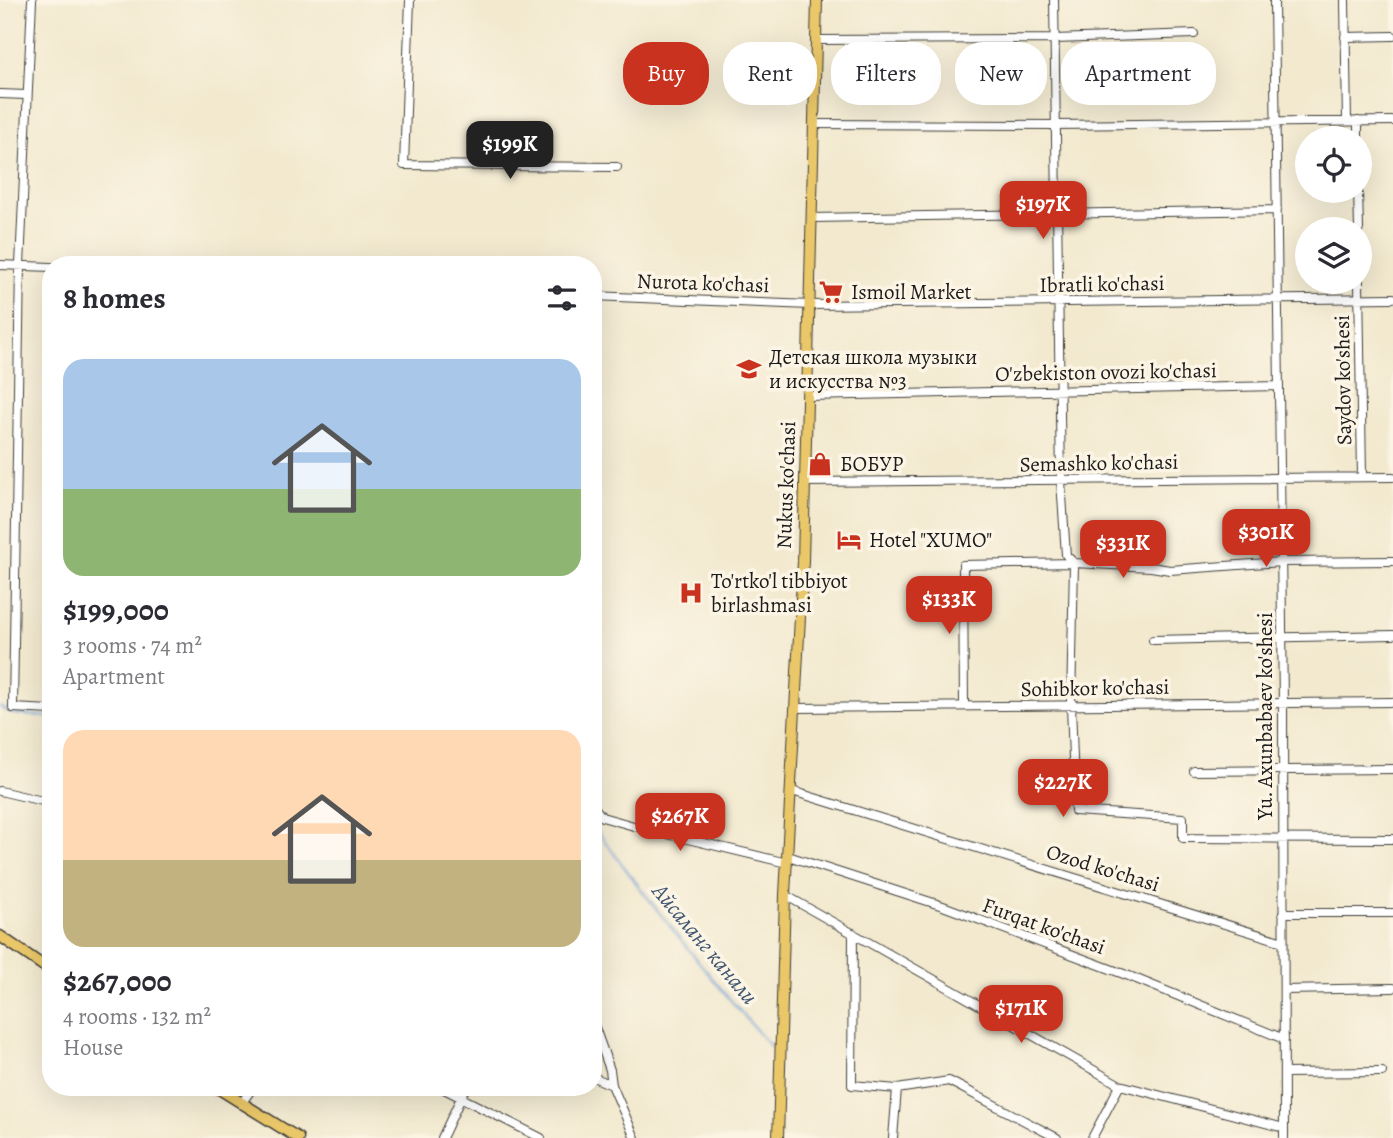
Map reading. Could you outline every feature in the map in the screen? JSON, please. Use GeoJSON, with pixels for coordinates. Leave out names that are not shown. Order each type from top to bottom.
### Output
{"type":"FeatureCollection","features":[{"type":"Feature","properties":{"kind":"highway"},"geometry":{"type":"LineString","coordinates":[[0,936],[42,965]]}},
{"type":"Feature","properties":{"kind":"highway"},"geometry":{"type":"LineString","coordinates":[[229,1096],[298,1138]]}},
{"type":"Feature","properties":{"kind":"main road","name":"Nukus ko'chasi"},"geometry":{"type":"LineString","coordinates":[[778,1138],[785,895],[797,708],[808,396],[817,0]]}},
{"type":"Feature","properties":{"kind":"street"},"geometry":{"type":"LineString","coordinates":[[32,0],[20,265],[13,708],[42,710]]}},
{"type":"Feature","properties":{"kind":"street"},"geometry":{"type":"LineString","coordinates":[[410,0],[404,165],[617,167]]}},
{"type":"Feature","properties":{"kind":"street"},"geometry":{"type":"LineString","coordinates":[[1054,0],[1061,481],[1066,555],[1074,563],[1070,705],[1075,811],[1183,818],[1183,838],[1393,839]]}},
{"type":"Feature","properties":{"kind":"street","name":"Yu. Axunbabaev ko'shesi"},"geometry":{"type":"LineString","coordinates":[[1274,0],[1283,704],[1284,1138]]}},
{"type":"Feature","properties":{"kind":"street"},"geometry":{"type":"LineString","coordinates":[[1345,1],[1347,121]]}},
{"type":"Feature","properties":{"kind":"street"},"geometry":{"type":"LineString","coordinates":[[816,40],[1055,39],[1194,34]]}},
{"type":"Feature","properties":{"kind":"street"},"geometry":{"type":"LineString","coordinates":[[1345,37],[1393,36]]}},
{"type":"Feature","properties":{"kind":"street"},"geometry":{"type":"LineString","coordinates":[[0,94],[26,95]]}},
{"type":"Feature","properties":{"kind":"street"},"geometry":{"type":"LineString","coordinates":[[1358,121],[1358,126]]}},
{"type":"Feature","properties":{"kind":"street"},"geometry":{"type":"LineString","coordinates":[[814,124],[1055,125],[1393,121]]}},
{"type":"Feature","properties":{"kind":"street"},"geometry":{"type":"LineString","coordinates":[[813,218],[1277,210]]}},
{"type":"Feature","properties":{"kind":"street"},"geometry":{"type":"LineString","coordinates":[[0,265],[42,266]]}},
{"type":"Feature","properties":{"kind":"street","name":"Saydov ko'shesi"},"geometry":{"type":"LineString","coordinates":[[1359,294],[1362,477]]}},
{"type":"Feature","properties":{"kind":"street","name":"Nurota ko'chasi"},"geometry":{"type":"LineString","coordinates":[[602,296],[811,305]]}},
{"type":"Feature","properties":{"kind":"street","name":"Ibratli ko'chasi"},"geometry":{"type":"LineString","coordinates":[[811,305],[1393,298]]}},
{"type":"Feature","properties":{"kind":"street","name":"O'zbekiston ovozi ko'chasi"},"geometry":{"type":"LineString","coordinates":[[808,396],[1279,386]]}},
{"type":"Feature","properties":{"kind":"street","name":"Semashko ko'chasi"},"geometry":{"type":"LineString","coordinates":[[805,482],[1393,477]]}},
{"type":"Feature","properties":{"kind":"street"},"geometry":{"type":"LineString","coordinates":[[964,706],[964,565],[1074,563],[1170,570],[1281,562],[1393,561]]}},
{"type":"Feature","properties":{"kind":"street"},"geometry":{"type":"LineString","coordinates":[[1153,640],[1393,635]]}},
{"type":"Feature","properties":{"kind":"street","name":"Sohibkor ko'chasi"},"geometry":{"type":"LineString","coordinates":[[797,708],[1393,702]]}},
{"type":"Feature","properties":{"kind":"street"},"geometry":{"type":"LineString","coordinates":[[1194,771],[1393,769]]}},
{"type":"Feature","properties":{"kind":"street"},"geometry":{"type":"LineString","coordinates":[[0,791],[42,801]]}},
{"type":"Feature","properties":{"kind":"street","name":"Ozod ko'chasi"},"geometry":{"type":"LineString","coordinates":[[792,791],[1283,942]]}},
{"type":"Feature","properties":{"kind":"street","name":"Furqat ko'chasi"},"geometry":{"type":"LineString","coordinates":[[602,817],[788,859],[955,911],[1129,976],[1284,1039]]}},
{"type":"Feature","properties":{"kind":"street"},"geometry":{"type":"LineString","coordinates":[[785,895],[1120,1085],[1284,1128]]}},
{"type":"Feature","properties":{"kind":"street"},"geometry":{"type":"LineString","coordinates":[[1283,913],[1393,913]]}},
{"type":"Feature","properties":{"kind":"street"},"geometry":{"type":"LineString","coordinates":[[853,933],[852,1085],[897,1089],[948,1081],[1057,1138]]}},
{"type":"Feature","properties":{"kind":"street"},"geometry":{"type":"LineString","coordinates":[[1284,990],[1393,988]]}},
{"type":"Feature","properties":{"kind":"street"},"geometry":{"type":"LineString","coordinates":[[602,1047],[612,1085],[635,1138]]}},
{"type":"Feature","properties":{"kind":"street"},"geometry":{"type":"LineString","coordinates":[[1284,1073],[1382,1072]]}},
{"type":"Feature","properties":{"kind":"street"},"geometry":{"type":"LineString","coordinates":[[602,1081],[612,1085]]}},
{"type":"Feature","properties":{"kind":"street"},"geometry":{"type":"LineString","coordinates":[[1092,1138],[1120,1085]]}},
{"type":"Feature","properties":{"kind":"street"},"geometry":{"type":"LineString","coordinates":[[893,1138],[897,1089]]}},
{"type":"Feature","properties":{"kind":"street"},"geometry":{"type":"LineString","coordinates":[[240,1104],[246,1096]]}},
{"type":"Feature","properties":{"kind":"street"},"geometry":{"type":"LineString","coordinates":[[442,1138],[461,1096],[541,1138]]}},
{"type":"Feature","properties":{"kind":"waterway","name":"Айсаланг канали"},"geometry":{"type":"LineString","coordinates":[[0,707],[14,714],[42,716]]}},
{"type":"Feature","properties":{"kind":"waterway","name":"Айсаланг канали"},"geometry":{"type":"LineString","coordinates":[[602,837],[679,938],[771,1047]]}},
{"type":"Feature","properties":{"kind":"place","name":"Ismoil Market"},"geometry":{"type":"Point","coordinates":[831,292]}},
{"type":"Feature","properties":{"kind":"place","name":"Детская школа музыки и искусства №3"},"geometry":{"type":"Point","coordinates":[749,369]}},
{"type":"Feature","properties":{"kind":"place","name":"БОБУР"},"geometry":{"type":"Point","coordinates":[820,464]}},
{"type":"Feature","properties":{"kind":"place","name":"Hotel \"XUMO\""},"geometry":{"type":"Point","coordinates":[849,540]}},
{"type":"Feature","properties":{"kind":"place","name":"To'rtko'l tibbiyot birlashmasi"},"geometry":{"type":"Point","coordinates":[691,593]}}]}
